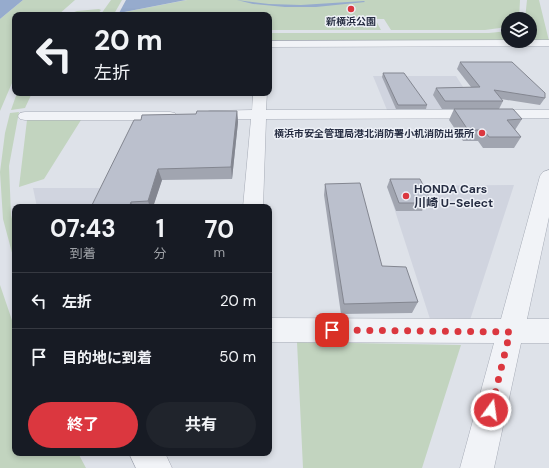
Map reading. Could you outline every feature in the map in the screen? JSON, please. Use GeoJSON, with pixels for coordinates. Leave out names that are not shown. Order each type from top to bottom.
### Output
{"type":"FeatureCollection","features":[{"type":"Feature","properties":{"kind":"street"},"geometry":{"type":"LineString","coordinates":[[272,44],[549,43]]}},
{"type":"Feature","properties":{"kind":"street"},"geometry":{"type":"LineString","coordinates":[[254,204],[260,96]]}},
{"type":"Feature","properties":{"kind":"street"},"geometry":{"type":"LineString","coordinates":[[196,115],[549,114]]}},
{"type":"Feature","properties":{"kind":"street"},"geometry":{"type":"LineString","coordinates":[[25,116],[181,116]]}},
{"type":"Feature","properties":{"kind":"street"},"geometry":{"type":"LineString","coordinates":[[477,468],[549,176]]}},
{"type":"Feature","properties":{"kind":"street"},"geometry":{"type":"LineString","coordinates":[[272,330],[549,331]]}},
{"type":"Feature","properties":{"kind":"street"},"geometry":{"type":"LineString","coordinates":[[147,456],[155,468]]}},
{"type":"Feature","properties":{"kind":"shaded area"},"geometry":{"type":"Polygon","coordinates":[[[373,76],[456,76],[467,93],[453,94],[464,109],[387,110],[373,76]]]}},
{"type":"Feature","properties":{"kind":"shaded area"},"geometry":{"type":"Polygon","coordinates":[[[514,185],[470,320],[430,319],[387,186],[514,185]]]}},
{"type":"Feature","properties":{"kind":"shaded area"},"geometry":{"type":"Polygon","coordinates":[[[33,188],[107,188],[99,204],[36,204],[33,188]]]}},
{"type":"Feature","properties":{"kind":"green space"},"geometry":{"type":"Polygon","coordinates":[[[23,0],[75,0],[61,12],[12,12],[12,83],[0,111],[0,19],[23,0]]]}},
{"type":"Feature","properties":{"kind":"green space"},"geometry":{"type":"Polygon","coordinates":[[[111,0],[122,0],[115,12],[102,12],[111,0]]]}},
{"type":"Feature","properties":{"kind":"green space"},"geometry":{"type":"Polygon","coordinates":[[[187,0],[520,0],[519,12],[501,12],[501,28],[485,30],[391,30],[384,19],[375,19],[381,30],[272,30],[272,12],[124,12],[187,0]]]}},
{"type":"Feature","properties":{"kind":"green space"},"geometry":{"type":"Polygon","coordinates":[[[527,0],[539,0],[549,41],[537,41],[537,12],[526,12],[527,0]]]}},
{"type":"Feature","properties":{"kind":"green space"},"geometry":{"type":"Polygon","coordinates":[[[101,10],[100,12],[74,12],[77,11],[101,10]]]}},
{"type":"Feature","properties":{"kind":"green space"},"geometry":{"type":"Polygon","coordinates":[[[501,32],[501,41],[272,42],[272,33],[501,32]]]}},
{"type":"Feature","properties":{"kind":"green space"},"geometry":{"type":"Polygon","coordinates":[[[16,96],[31,96],[25,108],[11,110],[16,96]]]}},
{"type":"Feature","properties":{"kind":"green space"},"geometry":{"type":"Polygon","coordinates":[[[19,112],[9,166],[12,253],[3,219],[0,172],[5,133],[10,113],[19,112]]]}},
{"type":"Feature","properties":{"kind":"green space"},"geometry":{"type":"Polygon","coordinates":[[[27,120],[81,120],[44,179],[19,187],[27,120]]]}},
{"type":"Feature","properties":{"kind":"green space"},"geometry":{"type":"Polygon","coordinates":[[[0,285],[12,320],[12,456],[80,456],[86,468],[0,468],[0,285]]]}},
{"type":"Feature","properties":{"kind":"green space"},"geometry":{"type":"Polygon","coordinates":[[[297,342],[461,345],[422,468],[303,468],[297,342]]]}},
{"type":"Feature","properties":{"kind":"water"},"geometry":{"type":"Polygon","coordinates":[[[0,0],[23,0],[0,19],[0,0]]]}},
{"type":"Feature","properties":{"kind":"water"},"geometry":{"type":"Polygon","coordinates":[[[126,0],[186,0],[124,12],[120,12],[126,0]]]}},
{"type":"Feature","properties":{"kind":"building"},"geometry":{"type":"Polygon","coordinates":[[[460,62],[512,62],[545,93],[545,98],[494,90],[503,101],[445,101],[436,88],[480,87],[460,62]]]}},
{"type":"Feature","properties":{"kind":"building"},"geometry":{"type":"Polygon","coordinates":[[[383,73],[404,73],[427,105],[398,105],[383,73]]]}},
{"type":"Feature","properties":{"kind":"building"},"geometry":{"type":"Polygon","coordinates":[[[454,109],[513,109],[522,119],[507,120],[521,137],[489,137],[484,130],[468,130],[454,109]]]}},
{"type":"Feature","properties":{"kind":"building"},"geometry":{"type":"Polygon","coordinates":[[[197,111],[237,111],[231,167],[158,169],[148,201],[131,202],[130,204],[92,204],[134,120],[141,120],[142,115],[196,114],[197,111]]]}},
{"type":"Feature","properties":{"kind":"building"},"geometry":{"type":"Polygon","coordinates":[[[390,179],[420,179],[429,197],[424,198],[426,203],[399,203],[390,179]]]}},
{"type":"Feature","properties":{"kind":"building"},"geometry":{"type":"Polygon","coordinates":[[[360,183],[382,266],[406,267],[418,302],[344,304],[325,184],[360,183]]]}},
{"type":"Feature","properties":{"kind":"waterway"},"geometry":{"type":"LineString","coordinates":[[238,0],[285,6],[316,6],[364,2]]}},
{"type":"Feature","properties":{"kind":"place","name":"新横浜公園"},"geometry":{"type":"Point","coordinates":[351,9]}},
{"type":"Feature","properties":{"kind":"place","name":"横浜市安全管理局港北消防署小机消防出張所"},"geometry":{"type":"Point","coordinates":[482,133]}},
{"type":"Feature","properties":{"kind":"place","name":"HONDA Cars 川崎 U-Select"},"geometry":{"type":"Point","coordinates":[406,196]}},
{"type":"Feature","properties":{"kind":"route"},"geometry":{"type":"LineString","coordinates":[[332,330],[510,332],[491,410]]}}]}
